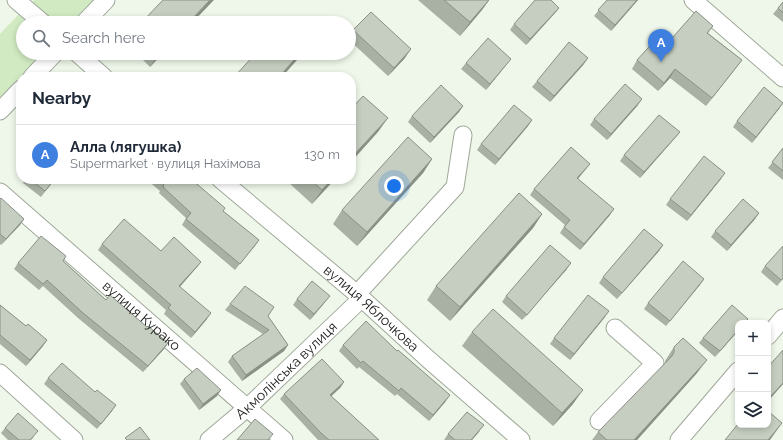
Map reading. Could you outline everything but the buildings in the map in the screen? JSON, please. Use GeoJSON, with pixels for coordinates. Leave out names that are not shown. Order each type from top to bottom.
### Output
{"type":"FeatureCollection","features":[{"type":"Feature","properties":{"kind":"street"},"geometry":{"type":"LineString","coordinates":[[16,0],[35,16]]}},
{"type":"Feature","properties":{"kind":"street"},"geometry":{"type":"LineString","coordinates":[[91,16],[106,0]]}},
{"type":"Feature","properties":{"kind":"street"},"geometry":{"type":"LineString","coordinates":[[693,0],[783,78]]}},
{"type":"Feature","properties":{"kind":"street"},"geometry":{"type":"LineString","coordinates":[[37,72],[48,60]]}},
{"type":"Feature","properties":{"kind":"street"},"geometry":{"type":"LineString","coordinates":[[85,60],[98,72]]}},
{"type":"Feature","properties":{"kind":"street"},"geometry":{"type":"LineString","coordinates":[[0,111],[16,94]]}},
{"type":"Feature","properties":{"kind":"street","name":"Акмолінська вулиця"},"geometry":{"type":"LineString","coordinates":[[209,440],[247,408],[359,296],[455,187],[463,135]]}},
{"type":"Feature","properties":{"kind":"street","name":"вулиця Яблочкова"},"geometry":{"type":"LineString","coordinates":[[226,184],[359,296],[521,440]]}},
{"type":"Feature","properties":{"kind":"street","name":"вулиця Курако"},"geometry":{"type":"LineString","coordinates":[[0,192],[284,440]]}},
{"type":"Feature","properties":{"kind":"street"},"geometry":{"type":"LineString","coordinates":[[771,332],[783,318]]}},
{"type":"Feature","properties":{"kind":"street"},"geometry":{"type":"LineString","coordinates":[[599,421],[655,363],[615,328]]}},
{"type":"Feature","properties":{"kind":"street"},"geometry":{"type":"LineString","coordinates":[[0,373],[74,440]]}},
{"type":"Feature","properties":{"kind":"street"},"geometry":{"type":"LineString","coordinates":[[679,440],[735,375]]}},
{"type":"Feature","properties":{"kind":"green space"},"geometry":{"type":"Polygon","coordinates":[[[34,0],[98,0],[82,16],[45,16],[31,4],[34,0]]]}},
{"type":"Feature","properties":{"kind":"green space"},"geometry":{"type":"Polygon","coordinates":[[[21,12],[26,16],[17,16],[21,12]]]}},
{"type":"Feature","properties":{"kind":"green space"},"geometry":{"type":"Polygon","coordinates":[[[16,17],[16,60],[37,60],[26,72],[16,72],[16,82],[0,99],[0,34],[16,17]]]}},
{"type":"Feature","properties":{"kind":"place","name":"Алла (лягушка)"},"geometry":{"type":"Point","coordinates":[661,62]}}]}
